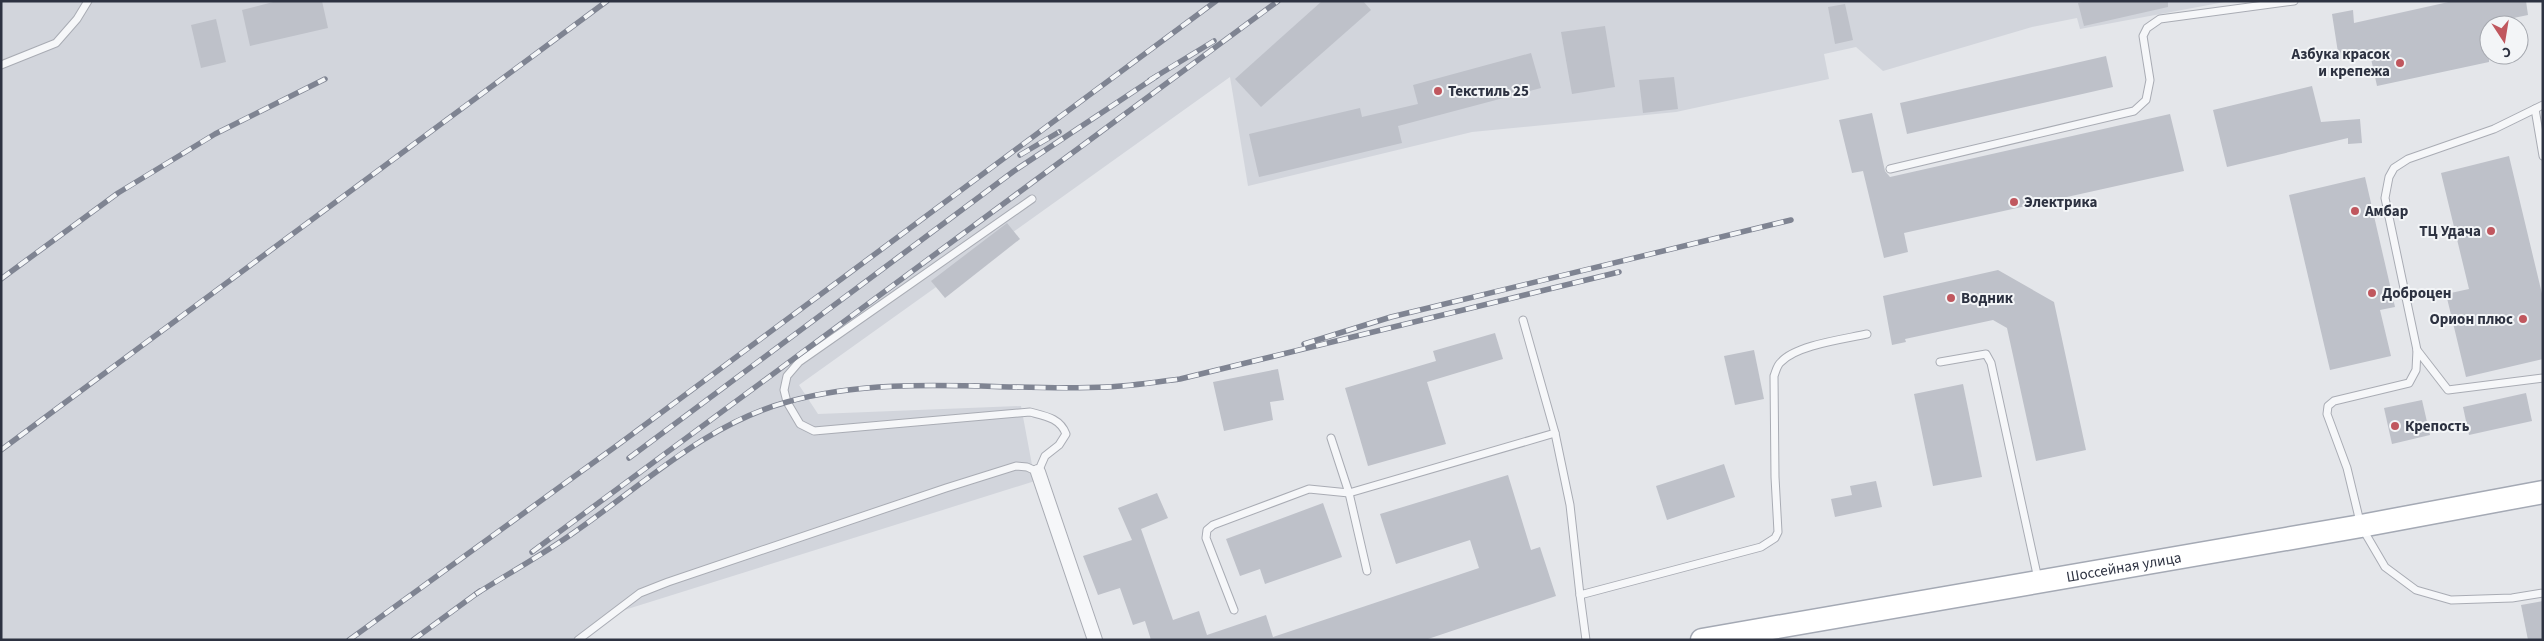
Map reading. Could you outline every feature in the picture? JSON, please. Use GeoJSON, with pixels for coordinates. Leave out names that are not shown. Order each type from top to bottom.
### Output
{"type":"FeatureCollection","features":[{"type":"Feature","properties":{"kind":"main road","name":"Шоссейная улица"},"geometry":{"type":"LineString","coordinates":[[1702,640],[2361,526],[2543,492]]}},
{"type":"Feature","properties":{"kind":"street"},"geometry":{"type":"LineString","coordinates":[[1038,472],[1095,640]]}},
{"type":"Feature","properties":{"kind":"lane"},"geometry":{"type":"LineString","coordinates":[[1,65],[56,43],[77,19],[88,1]]}},
{"type":"Feature","properties":{"kind":"lane"},"geometry":{"type":"LineString","coordinates":[[1890,169],[2134,111],[2146,100],[2150,80],[2142,36],[2148,28],[2160,19],[2294,1]]}},
{"type":"Feature","properties":{"kind":"lane"},"geometry":{"type":"LineString","coordinates":[[2543,105],[2494,129],[2408,159],[2394,168],[2389,177],[2385,198],[2417,350],[2416,370],[2409,383],[2334,402],[2328,406],[2328,414],[2347,468],[2361,526],[2385,568],[2416,590],[2451,600],[2512,598],[2543,593]]}},
{"type":"Feature","properties":{"kind":"lane"},"geometry":{"type":"LineString","coordinates":[[2534,108],[2543,156]]}},
{"type":"Feature","properties":{"kind":"lane"},"geometry":{"type":"LineString","coordinates":[[578,640],[640,593],[668,582],[1016,466],[1027,467],[1038,472],[1045,456],[1059,445],[1066,434],[1063,425],[1052,418],[1030,412],[814,431],[800,424],[792,413],[784,390],[787,376],[799,362],[1032,199]]}},
{"type":"Feature","properties":{"kind":"lane"},"geometry":{"type":"LineString","coordinates":[[1524,320],[1555,433],[1570,506],[1586,640]]}},
{"type":"Feature","properties":{"kind":"lane"},"geometry":{"type":"LineString","coordinates":[[1580,595],[1761,547],[1776,538],[1778,532],[1775,477],[1774,376],[1779,363],[1801,350],[1867,334]]}},
{"type":"Feature","properties":{"kind":"lane"},"geometry":{"type":"LineString","coordinates":[[2417,350],[2448,390],[2543,378]]}},
{"type":"Feature","properties":{"kind":"lane"},"geometry":{"type":"LineString","coordinates":[[1940,362],[1986,354],[1991,363],[2038,581]]}},
{"type":"Feature","properties":{"kind":"lane"},"geometry":{"type":"LineString","coordinates":[[1234,610],[1206,538],[1207,530],[1213,525],[1309,489],[1348,493],[1555,433]]}},
{"type":"Feature","properties":{"kind":"lane"},"geometry":{"type":"LineString","coordinates":[[1331,438],[1348,493],[1367,571]]}},
{"type":"Feature","properties":{"kind":"shaded area"},"geometry":{"type":"Polygon","coordinates":[[[1,1],[2230,1],[2080,29],[2077,18],[2032,27],[1883,71],[1856,47],[1824,54],[1829,79],[1676,112],[1472,132],[1248,186],[1230,77],[799,385],[818,414],[1021,406],[1035,481],[618,612],[579,640],[1,640],[1,1]]]}},
{"type":"Feature","properties":{"kind":"building"},"geometry":{"type":"Polygon","coordinates":[[[277,1],[322,1],[328,28],[250,46],[242,10],[277,1]]]}},
{"type":"Feature","properties":{"kind":"building"},"geometry":{"type":"Polygon","coordinates":[[[1322,1],[1363,1],[1371,10],[1261,107],[1235,79],[1322,1]]]}},
{"type":"Feature","properties":{"kind":"building"},"geometry":{"type":"Polygon","coordinates":[[[2086,1],[2168,1],[2168,7],[2084,26],[2078,3],[2086,1]]]}},
{"type":"Feature","properties":{"kind":"building"},"geometry":{"type":"Polygon","coordinates":[[[2453,1],[2526,1],[2528,15],[2479,15],[2479,64],[2377,86],[2370,54],[2339,59],[2332,14],[2353,10],[2354,23],[2453,1]]]}},
{"type":"Feature","properties":{"kind":"building"},"geometry":{"type":"Polygon","coordinates":[[[1845,4],[1853,40],[1835,44],[1828,7],[1845,4]]]}},
{"type":"Feature","properties":{"kind":"building"},"geometry":{"type":"Polygon","coordinates":[[[216,19],[226,62],[201,68],[191,25],[216,19]]]}},
{"type":"Feature","properties":{"kind":"building"},"geometry":{"type":"Polygon","coordinates":[[[1605,26],[1615,87],[1572,94],[1561,32],[1605,26]]]}},
{"type":"Feature","properties":{"kind":"building"},"geometry":{"type":"Polygon","coordinates":[[[1531,53],[1541,88],[1398,126],[1402,143],[1259,177],[1249,134],[1360,108],[1362,117],[1418,104],[1413,85],[1531,53]]]}},
{"type":"Feature","properties":{"kind":"building"},"geometry":{"type":"Polygon","coordinates":[[[2106,56],[2113,87],[1907,134],[1900,103],[2106,56]]]}},
{"type":"Feature","properties":{"kind":"building"},"geometry":{"type":"Polygon","coordinates":[[[1674,77],[1678,109],[1643,113],[1639,80],[1674,77]]]}},
{"type":"Feature","properties":{"kind":"building"},"geometry":{"type":"Polygon","coordinates":[[[2312,86],[2321,122],[2360,119],[2362,143],[2348,144],[2348,138],[2227,167],[2213,110],[2312,86]]]}},
{"type":"Feature","properties":{"kind":"building"},"geometry":{"type":"Polygon","coordinates":[[[1872,113],[1885,171],[1890,177],[2170,114],[2184,171],[1904,233],[1908,252],[1884,258],[1863,171],[1852,173],[1839,120],[1872,113]]]}},
{"type":"Feature","properties":{"kind":"building","name":"ТЦ Удача"},"geometry":{"type":"Polygon","coordinates":[[[2509,156],[2543,298],[2543,359],[2466,377],[2446,294],[2469,289],[2441,173],[2509,156]]]}},
{"type":"Feature","properties":{"kind":"building"},"geometry":{"type":"Polygon","coordinates":[[[2365,177],[2395,307],[2380,310],[2391,356],[2330,370],[2289,195],[2365,177]]]}},
{"type":"Feature","properties":{"kind":"building"},"geometry":{"type":"Polygon","coordinates":[[[1007,223],[1020,239],[945,298],[931,281],[1007,223]]]}},
{"type":"Feature","properties":{"kind":"building"},"geometry":{"type":"Polygon","coordinates":[[[1998,270],[2054,302],[2086,450],[2036,461],[2007,328],[1993,320],[1905,339],[1906,342],[1892,345],[1883,296],[1998,270]]]}},
{"type":"Feature","properties":{"kind":"building"},"geometry":{"type":"Polygon","coordinates":[[[1495,333],[1503,359],[1427,382],[1446,444],[1368,466],[1345,388],[1436,361],[1433,351],[1495,333]]]}},
{"type":"Feature","properties":{"kind":"building"},"geometry":{"type":"Polygon","coordinates":[[[1754,350],[1764,399],[1735,405],[1724,356],[1754,350]]]}},
{"type":"Feature","properties":{"kind":"building"},"geometry":{"type":"Polygon","coordinates":[[[1278,369],[1284,400],[1270,402],[1273,420],[1224,431],[1213,382],[1278,369]]]}},
{"type":"Feature","properties":{"kind":"building"},"geometry":{"type":"Polygon","coordinates":[[[1963,384],[1982,477],[1933,486],[1914,394],[1963,384]]]}},
{"type":"Feature","properties":{"kind":"building"},"geometry":{"type":"Polygon","coordinates":[[[2526,393],[2532,421],[2469,435],[2463,407],[2526,393]]]}},
{"type":"Feature","properties":{"kind":"building"},"geometry":{"type":"Polygon","coordinates":[[[2422,400],[2430,435],[2392,444],[2384,408],[2422,400]]]}},
{"type":"Feature","properties":{"kind":"building"},"geometry":{"type":"Polygon","coordinates":[[[1724,464],[1735,497],[1667,520],[1656,486],[1724,464]]]}},
{"type":"Feature","properties":{"kind":"building"},"geometry":{"type":"Polygon","coordinates":[[[1508,475],[1531,550],[1540,547],[1556,596],[1425,640],[1151,640],[1145,621],[1133,625],[1120,588],[1098,595],[1083,556],[1132,540],[1118,508],[1157,493],[1168,518],[1141,529],[1173,620],[1199,611],[1207,635],[1266,615],[1273,637],[1479,568],[1470,540],[1396,564],[1380,514],[1508,475]]]}},
{"type":"Feature","properties":{"kind":"building"},"geometry":{"type":"Polygon","coordinates":[[[1876,481],[1882,507],[1835,517],[1831,499],[1852,495],[1850,486],[1876,481]]]}},
{"type":"Feature","properties":{"kind":"building"},"geometry":{"type":"Polygon","coordinates":[[[1323,503],[1342,557],[1265,584],[1260,569],[1240,576],[1226,539],[1323,503]]]}},
{"type":"Feature","properties":{"kind":"building"},"geometry":{"type":"Polygon","coordinates":[[[2543,601],[2543,640],[2528,640],[2521,605],[2543,601]]]}},
{"type":"Feature","properties":{"kind":"railway"},"geometry":{"type":"LineString","coordinates":[[1,450],[607,1]]}},
{"type":"Feature","properties":{"kind":"railway"},"geometry":{"type":"LineString","coordinates":[[349,640],[619,444],[1216,1]]}},
{"type":"Feature","properties":{"kind":"railway"},"geometry":{"type":"LineString","coordinates":[[532,552],[1278,1]]}},
{"type":"Feature","properties":{"kind":"railway"},"geometry":{"type":"LineString","coordinates":[[1150,80],[1214,41]]}},
{"type":"Feature","properties":{"kind":"railway"},"geometry":{"type":"LineString","coordinates":[[629,458],[1014,171],[1157,76]]}},
{"type":"Feature","properties":{"kind":"railway"},"geometry":{"type":"LineString","coordinates":[[1,279],[118,193],[215,134],[325,79]]}},
{"type":"Feature","properties":{"kind":"railway"},"geometry":{"type":"LineString","coordinates":[[1020,155],[1059,132]]}},
{"type":"Feature","properties":{"kind":"railway"},"geometry":{"type":"LineString","coordinates":[[1304,344],[1391,317],[1791,220]]}},
{"type":"Feature","properties":{"kind":"railway"},"geometry":{"type":"LineString","coordinates":[[476,594],[539,556],[703,440],[757,412],[787,402],[827,393],[866,388],[906,386],[1107,387],[1180,379],[1619,272]]}},
{"type":"Feature","properties":{"kind":"railway"},"geometry":{"type":"LineString","coordinates":[[413,640],[480,591]]}},
{"type":"Feature","properties":{"kind":"place","name":"Азбука красок и крепежа"},"geometry":{"type":"Point","coordinates":[2400,63]}},
{"type":"Feature","properties":{"kind":"place","name":"Текстиль 25"},"geometry":{"type":"Point","coordinates":[1438,91]}},
{"type":"Feature","properties":{"kind":"place","name":"Электрика"},"geometry":{"type":"Point","coordinates":[2014,202]}},
{"type":"Feature","properties":{"kind":"place","name":"Амбар"},"geometry":{"type":"Point","coordinates":[2355,211]}},
{"type":"Feature","properties":{"kind":"place","name":"ТЦ Удача"},"geometry":{"type":"Point","coordinates":[2491,231]}},
{"type":"Feature","properties":{"kind":"place","name":"Доброцен"},"geometry":{"type":"Point","coordinates":[2372,293]}},
{"type":"Feature","properties":{"kind":"place","name":"Водник"},"geometry":{"type":"Point","coordinates":[1951,298]}},
{"type":"Feature","properties":{"kind":"place","name":"Орион плюс"},"geometry":{"type":"Point","coordinates":[2523,319]}},
{"type":"Feature","properties":{"kind":"place","name":"Крепость"},"geometry":{"type":"Point","coordinates":[2395,426]}}]}
